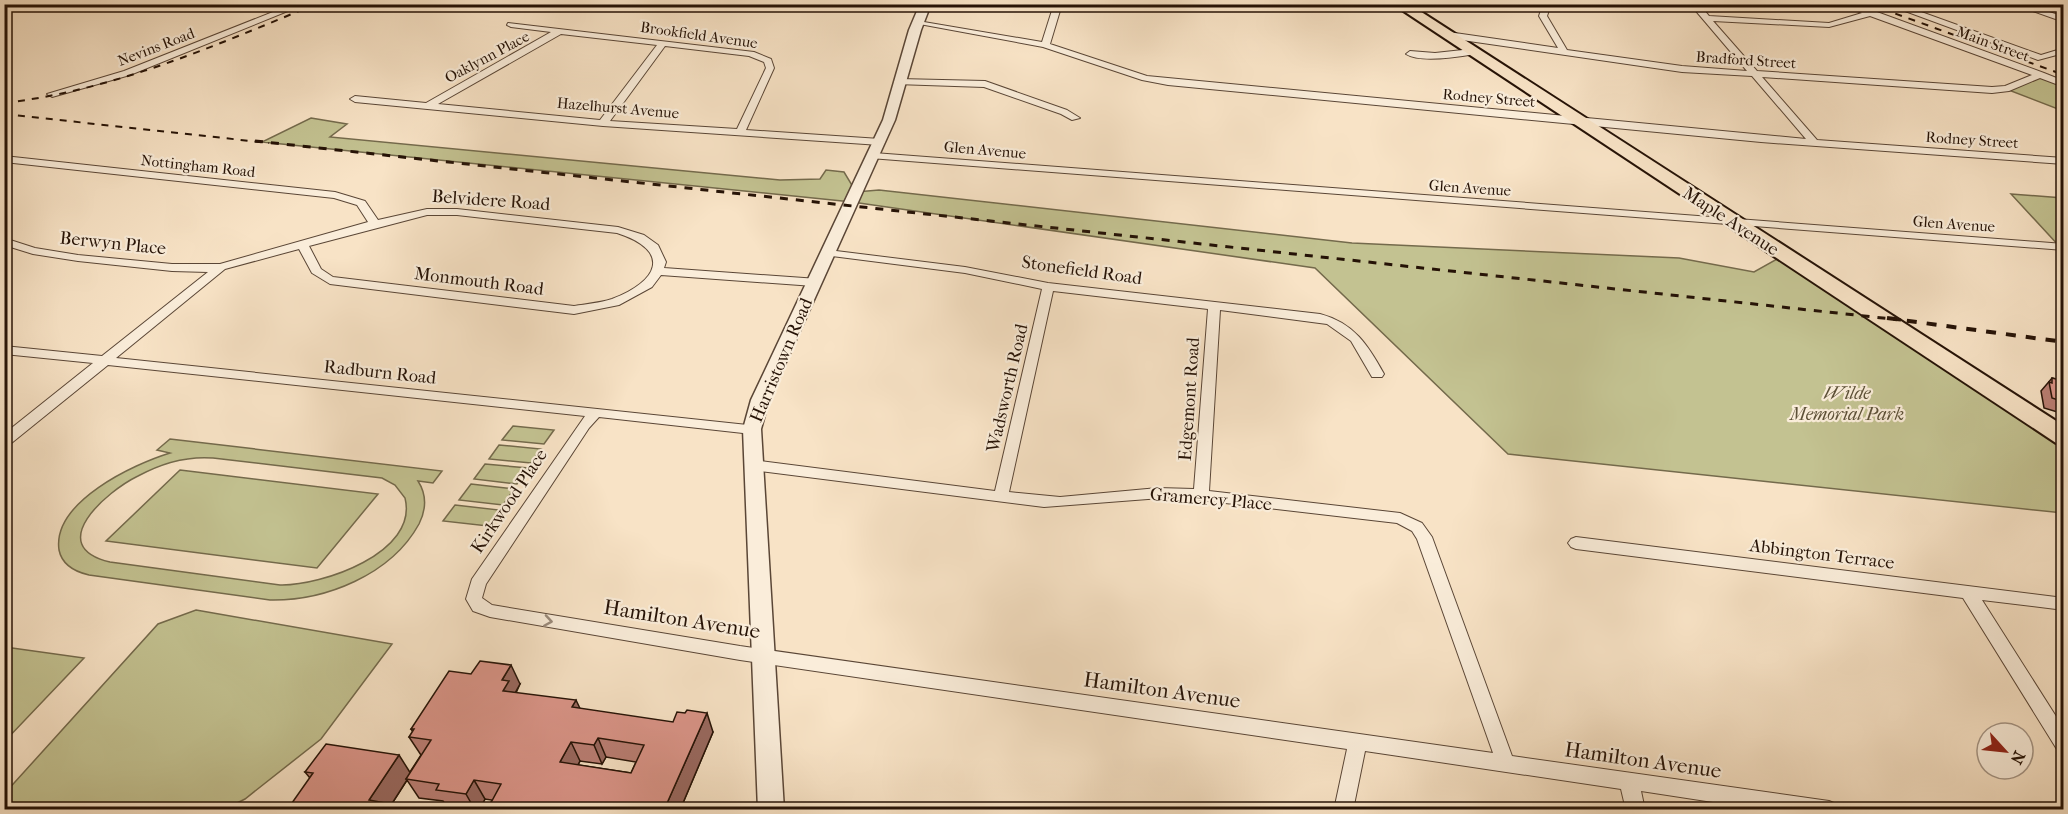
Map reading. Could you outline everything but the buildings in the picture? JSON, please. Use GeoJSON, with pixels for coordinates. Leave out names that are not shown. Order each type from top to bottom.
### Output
{"type":"FeatureCollection","features":[{"type":"Feature","properties":{"kind":"main road","name":"Maple Avenue"},"geometry":{"type":"LineString","coordinates":[[1405,6],[1576,121],[2064,437]]}},
{"type":"Feature","properties":{"kind":"street","name":"Nevins Road"},"geometry":{"type":"LineString","coordinates":[[52,94],[127,73],[301,4]]}},
{"type":"Feature","properties":{"kind":"street","name":"Harristown Road"},"geometry":{"type":"LineString","coordinates":[[771,810],[752,429],[760,400],[889,120],[899,82],[926,4]]}},
{"type":"Feature","properties":{"kind":"street"},"geometry":{"type":"LineString","coordinates":[[1045,45],[1058,4]]}},
{"type":"Feature","properties":{"kind":"street"},"geometry":{"type":"LineString","coordinates":[[1547,4],[1544,16],[1564,52]]}},
{"type":"Feature","properties":{"kind":"street"},"geometry":{"type":"LineString","coordinates":[[1694,4],[1814,143]]}},
{"type":"Feature","properties":{"kind":"street","name":"Main Street"},"geometry":{"type":"LineString","coordinates":[[1846,4],[2064,84]]}},
{"type":"Feature","properties":{"kind":"street"},"geometry":{"type":"LineString","coordinates":[[2017,4],[2064,20]]}},
{"type":"Feature","properties":{"kind":"street"},"geometry":{"type":"LineString","coordinates":[[1894,5],[2041,58],[2064,50]]}},
{"type":"Feature","properties":{"kind":"street"},"geometry":{"type":"LineString","coordinates":[[1705,18],[1829,25],[1870,14]]}},
{"type":"Feature","properties":{"kind":"street","name":"Rodney Street"},"geometry":{"type":"LineString","coordinates":[[918,23],[970,30],[1045,45],[1145,78],[1168,82],[1814,143],[2064,161]]}},
{"type":"Feature","properties":{"kind":"street","name":"Brookfield Avenue"},"geometry":{"type":"LineString","coordinates":[[511,25],[751,54],[768,61],[770,68],[740,133]]}},
{"type":"Feature","properties":{"kind":"street","name":"Oaklynn Place"},"geometry":{"type":"LineString","coordinates":[[428,106],[559,31]]}},
{"type":"Feature","properties":{"kind":"street","name":"Bradford Street"},"geometry":{"type":"LineString","coordinates":[[1448,35],[1682,69],[1754,75],[1992,90],[2006,89],[2041,75]]}},
{"type":"Feature","properties":{"kind":"street"},"geometry":{"type":"LineString","coordinates":[[603,123],[663,43]]}},
{"type":"Feature","properties":{"kind":"street"},"geometry":{"type":"LineString","coordinates":[[1410,54],[1435,56],[1472,52]]}},
{"type":"Feature","properties":{"kind":"street"},"geometry":{"type":"LineString","coordinates":[[899,82],[985,84],[1075,118]]}},
{"type":"Feature","properties":{"kind":"street","name":"Hazelhurst Avenue"},"geometry":{"type":"LineString","coordinates":[[354,99],[603,123],[740,133],[877,149]]}},
{"type":"Feature","properties":{"kind":"street","name":"Glen Avenue"},"geometry":{"type":"LineString","coordinates":[[877,149],[1734,223],[2064,247]]}},
{"type":"Feature","properties":{"kind":"street","name":"Nottingham Road"},"geometry":{"type":"LineString","coordinates":[[4,159],[336,195],[362,203],[375,224]]}},
{"type":"Feature","properties":{"kind":"street"},"geometry":{"type":"LineString","coordinates":[[4,169],[19,161]]}},
{"type":"Feature","properties":{"kind":"street","name":"Belvidere Road"},"geometry":{"type":"LineString","coordinates":[[4,442],[221,267],[375,224],[410,215],[450,212],[618,230],[640,237],[654,247],[660,262],[658,271]]}},
{"type":"Feature","properties":{"kind":"street","name":"Berwyn Place"},"geometry":{"type":"LineString","coordinates":[[4,241],[27,250],[52,255],[190,269],[221,267]]}},
{"type":"Feature","properties":{"kind":"street","name":"Monmouth Road"},"geometry":{"type":"LineString","coordinates":[[303,245],[316,271],[330,280],[341,283],[574,310],[602,306],[626,298],[648,284],[658,271]]}},
{"type":"Feature","properties":{"kind":"street","name":"Stonefield Road"},"geometry":{"type":"LineString","coordinates":[[828,253],[965,270],[1048,287],[1214,305],[1331,321],[1357,337],[1377,374]]}},
{"type":"Feature","properties":{"kind":"street"},"geometry":{"type":"LineString","coordinates":[[658,271],[814,282]]}},
{"type":"Feature","properties":{"kind":"street","name":"Wadsworth Road"},"geometry":{"type":"LineString","coordinates":[[1000,497],[1048,287]]}},
{"type":"Feature","properties":{"kind":"street","name":"Edgemont Road"},"geometry":{"type":"LineString","coordinates":[[1201,495],[1214,305]]}},
{"type":"Feature","properties":{"kind":"street","name":"Radburn Road"},"geometry":{"type":"LineString","coordinates":[[4,350],[752,429]]}},
{"type":"Feature","properties":{"kind":"street","name":"Kirkwood Place"},"geometry":{"type":"LineString","coordinates":[[490,611],[479,606],[474,599],[478,583],[584,424],[596,412]]}},
{"type":"Feature","properties":{"kind":"street","name":"Gramercy Place"},"geometry":{"type":"LineString","coordinates":[[753,465],[1000,497],[1078,503],[1146,492],[1201,495],[1400,518],[1417,527],[1426,543],[1505,762]]}},
{"type":"Feature","properties":{"kind":"street","name":"Abbington Terrace"},"geometry":{"type":"LineString","coordinates":[[1576,543],[2064,604]]}},
{"type":"Feature","properties":{"kind":"street"},"geometry":{"type":"LineString","coordinates":[[1968,592],[2064,745]]}},
{"type":"Feature","properties":{"kind":"street","name":"Hamilton Avenue"},"geometry":{"type":"LineString","coordinates":[[490,611],[763,655],[1829,810]]}},
{"type":"Feature","properties":{"kind":"street"},"geometry":{"type":"LineString","coordinates":[[1343,810],[1358,741]]}},
{"type":"Feature","properties":{"kind":"street"},"geometry":{"type":"LineString","coordinates":[[1629,781],[1636,810]]}},
{"type":"Feature","properties":{"kind":"green space"},"geometry":{"type":"Polygon","coordinates":[[[2041,75],[2063,84],[2063,111],[2006,89],[2041,75]]]}},
{"type":"Feature","properties":{"kind":"green space","name":"Wilde Memorial Park"},"geometry":{"type":"Polygon","coordinates":[[[311,118],[347,124],[330,137],[780,180],[820,179],[826,170],[844,172],[856,192],[879,190],[1352,243],[1679,258],[1754,272],[1784,255],[1888,322],[2063,448],[2063,513],[1508,454],[1315,268],[852,202],[262,142],[311,118]]]}},
{"type":"Feature","properties":{"kind":"green space"},"geometry":{"type":"Polygon","coordinates":[[[2011,194],[2063,198],[2063,247],[2060,247],[2011,194]]]}},
{"type":"Feature","properties":{"kind":"green space"},"geometry":{"type":"Polygon","coordinates":[[[513,426],[554,430],[544,444],[502,440],[513,426]]]}},
{"type":"Feature","properties":{"kind":"green space"},"geometry":{"type":"Polygon","coordinates":[[[170,439],[442,471],[433,483],[418,481],[424,497],[421,519],[407,542],[392,558],[355,582],[313,596],[270,600],[89,575],[70,567],[63,560],[59,550],[60,533],[68,516],[82,501],[117,476],[170,453],[157,450],[170,439]],[[193,458],[174,462],[146,472],[125,483],[111,494],[87,519],[81,532],[82,544],[91,554],[110,562],[280,585],[319,580],[363,562],[382,550],[397,535],[405,518],[405,498],[395,485],[382,478],[213,458],[193,458]]]}},
{"type":"Feature","properties":{"kind":"green space"},"geometry":{"type":"Polygon","coordinates":[[[499,445],[541,449],[531,463],[489,459],[499,445]]]}},
{"type":"Feature","properties":{"kind":"green space"},"geometry":{"type":"Polygon","coordinates":[[[485,464],[528,468],[517,484],[474,479],[485,464]]]}},
{"type":"Feature","properties":{"kind":"green space"},"geometry":{"type":"Polygon","coordinates":[[[180,470],[378,494],[317,568],[106,541],[180,470]]]}},
{"type":"Feature","properties":{"kind":"green space"},"geometry":{"type":"Polygon","coordinates":[[[471,484],[514,489],[503,505],[459,500],[471,484]]]}},
{"type":"Feature","properties":{"kind":"green space"},"geometry":{"type":"Polygon","coordinates":[[[455,505],[499,510],[488,526],[443,521],[455,505]]]}},
{"type":"Feature","properties":{"kind":"green space"},"geometry":{"type":"Polygon","coordinates":[[[196,610],[392,644],[321,739],[245,799],[225,809],[5,809],[5,793],[158,624],[196,610]]]}},
{"type":"Feature","properties":{"kind":"green space"},"geometry":{"type":"Polygon","coordinates":[[[4,647],[84,658],[5,741],[4,647]]]}},
{"type":"Feature","properties":{"kind":"railway"},"geometry":{"type":"LineString","coordinates":[[4,103],[45,97],[125,77],[202,50],[316,4]]}},
{"type":"Feature","properties":{"kind":"railway"},"geometry":{"type":"LineString","coordinates":[[1869,4],[2064,75]]}},
{"type":"Feature","properties":{"kind":"railway"},"geometry":{"type":"LineString","coordinates":[[4,114],[269,143]]}},
{"type":"Feature","properties":{"kind":"railway"},"geometry":{"type":"LineString","coordinates":[[255,141],[1901,320]]}},
{"type":"Feature","properties":{"kind":"railway"},"geometry":{"type":"LineString","coordinates":[[1887,318],[2064,342]]}}]}
